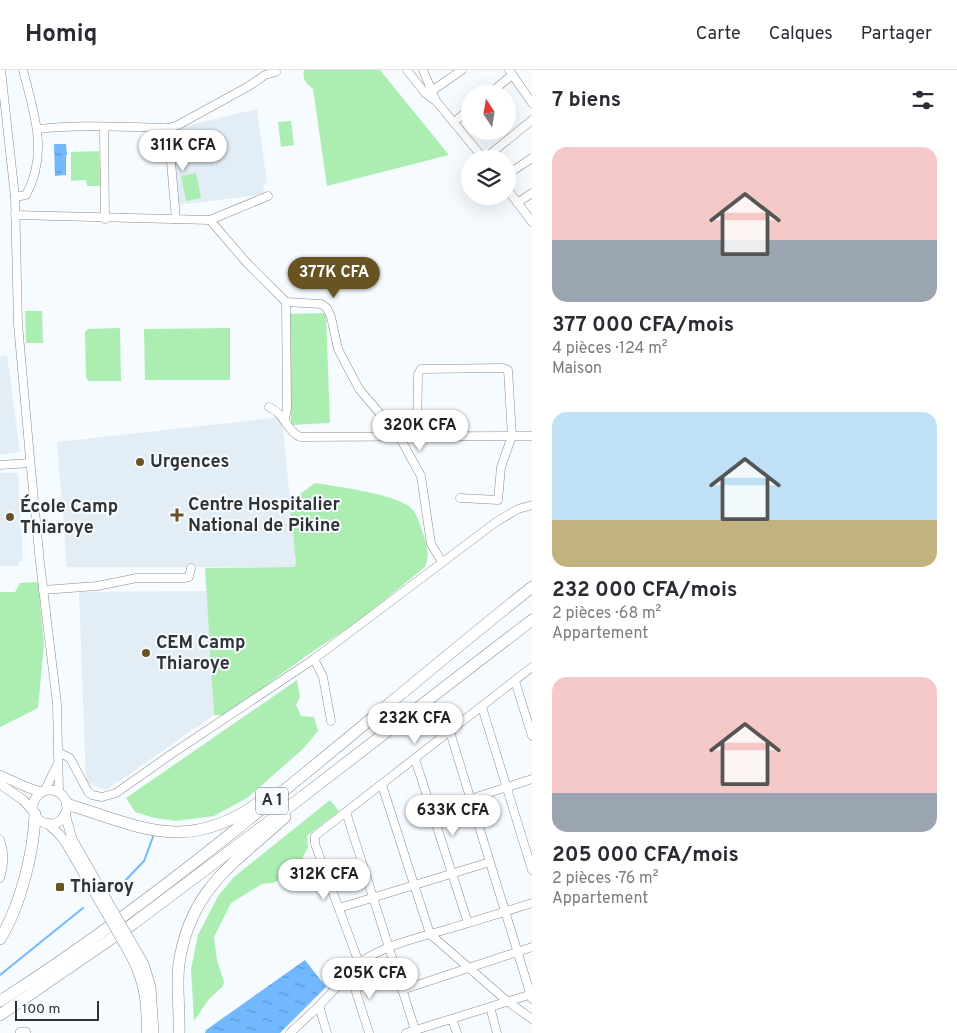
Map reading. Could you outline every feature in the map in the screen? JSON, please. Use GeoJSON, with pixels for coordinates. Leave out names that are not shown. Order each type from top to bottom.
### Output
{"type":"FeatureCollection","features":[{"type":"Feature","properties":{"kind":"highway","name":"A 1"},"geometry":{"type":"LineString","coordinates":[[0,1001],[128,913],[291,786],[532,587]]}},
{"type":"Feature","properties":{"kind":"highway","name":"A 1"},"geometry":{"type":"LineString","coordinates":[[0,1015],[134,923],[532,620]]}},
{"type":"Feature","properties":{"kind":"highway"},"geometry":{"type":"LineString","coordinates":[[66,809],[152,830],[175,833],[187,832],[208,829],[226,823],[276,790],[291,786]]}},
{"type":"Feature","properties":{"kind":"highway"},"geometry":{"type":"LineString","coordinates":[[178,1033],[179,965],[184,940],[193,915],[218,876],[290,812],[298,800]]}},
{"type":"Feature","properties":{"kind":"highway"},"geometry":{"type":"LineString","coordinates":[[0,939],[10,921],[20,894],[34,831],[34,813]]}},
{"type":"Feature","properties":{"kind":"main road"},"geometry":{"type":"LineString","coordinates":[[0,774],[26,788],[59,792],[64,797],[72,839],[112,916]]}},
{"type":"Feature","properties":{"kind":"main road"},"geometry":{"type":"LineString","coordinates":[[0,784],[23,800],[38,818],[59,834],[127,942],[144,964],[151,987],[154,1033]]}},
{"type":"Feature","properties":{"kind":"main road"},"geometry":{"type":"LineString","coordinates":[[34,813],[33,803],[37,795],[43,791]]}},
{"type":"Feature","properties":{"kind":"main road"},"geometry":{"type":"LineString","coordinates":[[47,823],[58,822],[66,809]]}},
{"type":"Feature","properties":{"kind":"main road"},"geometry":{"type":"LineString","coordinates":[[127,942],[138,969],[145,995],[146,1033]]}},
{"type":"Feature","properties":{"kind":"street"},"geometry":{"type":"LineString","coordinates":[[1,70],[15,197],[18,324],[30,464],[57,704],[59,792]]}},
{"type":"Feature","properties":{"kind":"street"},"geometry":{"type":"LineString","coordinates":[[15,197],[26,195],[32,183],[39,156],[38,129],[23,70]]}},
{"type":"Feature","properties":{"kind":"street"},"geometry":{"type":"LineString","coordinates":[[407,70],[425,93],[436,101],[477,150]]}},
{"type":"Feature","properties":{"kind":"street"},"geometry":{"type":"LineString","coordinates":[[423,70],[436,101]]}},
{"type":"Feature","properties":{"kind":"street"},"geometry":{"type":"LineString","coordinates":[[433,90],[462,70]]}},
{"type":"Feature","properties":{"kind":"street"},"geometry":{"type":"LineString","coordinates":[[38,129],[68,125],[168,128],[186,122],[265,75],[276,72]]}},
{"type":"Feature","properties":{"kind":"street"},"geometry":{"type":"LineString","coordinates":[[498,85],[510,72],[532,104]]}},
{"type":"Feature","properties":{"kind":"street"},"geometry":{"type":"LineString","coordinates":[[454,122],[461,116]]}},
{"type":"Feature","properties":{"kind":"street"},"geometry":{"type":"LineString","coordinates":[[495,150],[532,120]]}},
{"type":"Feature","properties":{"kind":"street"},"geometry":{"type":"LineString","coordinates":[[104,127],[105,219]]}},
{"type":"Feature","properties":{"kind":"street"},"geometry":{"type":"LineString","coordinates":[[168,128],[176,219]]}},
{"type":"Feature","properties":{"kind":"street"},"geometry":{"type":"LineString","coordinates":[[516,169],[532,158]]}},
{"type":"Feature","properties":{"kind":"street"},"geometry":{"type":"LineString","coordinates":[[532,193],[517,203],[532,222]]}},
{"type":"Feature","properties":{"kind":"street"},"geometry":{"type":"LineString","coordinates":[[15,215],[105,219],[210,220],[268,196]]}},
{"type":"Feature","properties":{"kind":"street"},"geometry":{"type":"LineString","coordinates":[[210,220],[246,262],[286,302],[321,304],[327,308],[331,317],[338,349],[359,389],[398,436],[422,479],[432,544],[442,562]]}},
{"type":"Feature","properties":{"kind":"street"},"geometry":{"type":"LineString","coordinates":[[284,419],[287,408],[286,302]]}},
{"type":"Feature","properties":{"kind":"street"},"geometry":{"type":"LineString","coordinates":[[417,435],[418,374],[421,369],[504,368],[508,370],[512,436],[501,467],[498,500],[460,498]]}},
{"type":"Feature","properties":{"kind":"street"},"geometry":{"type":"LineString","coordinates":[[269,406],[276,410],[291,431],[300,437],[532,436]]}},
{"type":"Feature","properties":{"kind":"street"},"geometry":{"type":"LineString","coordinates":[[0,465],[30,464]]}},
{"type":"Feature","properties":{"kind":"street"},"geometry":{"type":"LineString","coordinates":[[58,752],[70,758],[88,792],[102,797],[112,794],[314,660],[496,522],[518,509],[532,505]]}},
{"type":"Feature","properties":{"kind":"street"},"geometry":{"type":"LineString","coordinates":[[43,590],[97,586],[137,578],[184,578],[189,576],[191,568]]}},
{"type":"Feature","properties":{"kind":"street"},"geometry":{"type":"LineString","coordinates":[[314,660],[323,677],[331,721]]}},
{"type":"Feature","properties":{"kind":"street"},"geometry":{"type":"LineString","coordinates":[[359,963],[314,840],[317,833],[382,785],[532,667]]}},
{"type":"Feature","properties":{"kind":"street"},"geometry":{"type":"LineString","coordinates":[[515,681],[532,736]]}},
{"type":"Feature","properties":{"kind":"street"},"geometry":{"type":"LineString","coordinates":[[482,707],[532,870]]}},
{"type":"Feature","properties":{"kind":"street"},"geometry":{"type":"LineString","coordinates":[[406,1033],[415,1032],[507,1001],[531,995],[450,732]]}},
{"type":"Feature","properties":{"kind":"street"},"geometry":{"type":"LineString","coordinates":[[415,759],[468,923]]}},
{"type":"Feature","properties":{"kind":"street"},"geometry":{"type":"LineString","coordinates":[[43,791],[58,763]]}},
{"type":"Feature","properties":{"kind":"street"},"geometry":{"type":"LineString","coordinates":[[433,811],[532,779]]}},
{"type":"Feature","properties":{"kind":"street"},"geometry":{"type":"LineString","coordinates":[[382,785],[430,934],[507,1001],[532,1019]]}},
{"type":"Feature","properties":{"kind":"street"},"geometry":{"type":"LineString","coordinates":[[346,812],[415,1032]]}},
{"type":"Feature","properties":{"kind":"street"},"geometry":{"type":"LineString","coordinates":[[0,840],[4,863],[0,878]]}},
{"type":"Feature","properties":{"kind":"street"},"geometry":{"type":"LineString","coordinates":[[339,908],[490,862]]}},
{"type":"Feature","properties":{"kind":"street"},"geometry":{"type":"LineString","coordinates":[[290,1033],[319,1006],[359,963],[388,947],[532,903]]}},
{"type":"Feature","properties":{"kind":"street"},"geometry":{"type":"LineString","coordinates":[[402,990],[532,947]]}},
{"type":"Feature","properties":{"kind":"street"},"geometry":{"type":"LineString","coordinates":[[350,973],[369,1033]]}},
{"type":"Feature","properties":{"kind":"street"},"geometry":{"type":"LineString","coordinates":[[319,1006],[327,1033]]}},
{"type":"Feature","properties":{"kind":"street"},"geometry":{"type":"LineString","coordinates":[[490,1007],[498,1033]]}},
{"type":"Feature","properties":{"kind":"street"},"geometry":{"type":"LineString","coordinates":[[452,1019],[456,1033]]}},
{"type":"Feature","properties":{"kind":"shaded area"},"geometry":{"type":"Polygon","coordinates":[[[257,109],[267,183],[263,184],[265,194],[179,205],[173,129],[257,109]]]}},
{"type":"Feature","properties":{"kind":"shaded area"},"geometry":{"type":"Polygon","coordinates":[[[7,355],[20,452],[0,455],[0,356],[7,355]]]}},
{"type":"Feature","properties":{"kind":"shaded area","name":"Centre Hospitalier National de Pikine"},"geometry":{"type":"Polygon","coordinates":[[[282,417],[296,563],[294,567],[67,567],[57,442],[282,417]]]}},
{"type":"Feature","properties":{"kind":"shaded area","name":"École Camp Thiaroye"},"geometry":{"type":"Polygon","coordinates":[[[0,473],[18,473],[23,561],[19,561],[19,566],[0,566],[0,473]]]}},
{"type":"Feature","properties":{"kind":"shaded area","name":"CEM Camp Thiaroye"},"geometry":{"type":"Polygon","coordinates":[[[208,591],[214,715],[106,790],[86,782],[79,592],[208,591]]]}},
{"type":"Feature","properties":{"kind":"green space"},"geometry":{"type":"Polygon","coordinates":[[[304,70],[380,70],[449,155],[327,186],[313,89],[305,81],[304,70]]]}},
{"type":"Feature","properties":{"kind":"green space"},"geometry":{"type":"Polygon","coordinates":[[[291,121],[294,145],[281,147],[278,122],[291,121]]]}},
{"type":"Feature","properties":{"kind":"green space"},"geometry":{"type":"Polygon","coordinates":[[[99,151],[101,186],[87,186],[86,180],[71,181],[71,152],[99,151]]]}},
{"type":"Feature","properties":{"kind":"green space"},"geometry":{"type":"Polygon","coordinates":[[[196,173],[201,198],[186,201],[181,176],[196,173]]]}},
{"type":"Feature","properties":{"kind":"green space"},"geometry":{"type":"Polygon","coordinates":[[[25,311],[42,311],[43,343],[26,343],[25,311]]]}},
{"type":"Feature","properties":{"kind":"green space"},"geometry":{"type":"Polygon","coordinates":[[[326,313],[330,423],[291,425],[289,314],[326,313]]]}},
{"type":"Feature","properties":{"kind":"green space"},"geometry":{"type":"Polygon","coordinates":[[[120,328],[121,381],[88,381],[86,377],[85,332],[88,329],[120,328]]]}},
{"type":"Feature","properties":{"kind":"green space"},"geometry":{"type":"Polygon","coordinates":[[[230,328],[230,380],[145,380],[144,329],[230,328]]]}},
{"type":"Feature","properties":{"kind":"green space"},"geometry":{"type":"Polygon","coordinates":[[[315,483],[377,494],[400,501],[409,506],[418,519],[426,542],[427,563],[425,567],[360,620],[306,656],[225,715],[214,715],[205,568],[294,567],[296,563],[289,496],[297,496],[315,483]]]}},
{"type":"Feature","properties":{"kind":"green space"},"geometry":{"type":"Polygon","coordinates":[[[38,582],[44,644],[38,708],[0,727],[0,592],[15,592],[20,583],[38,582]]]}},
{"type":"Feature","properties":{"kind":"green space"},"geometry":{"type":"Polygon","coordinates":[[[297,680],[300,697],[296,705],[301,716],[314,717],[318,731],[303,749],[247,798],[214,816],[176,821],[155,818],[135,812],[126,798],[297,680]]]}},
{"type":"Feature","properties":{"kind":"green space"},"geometry":{"type":"Polygon","coordinates":[[[330,800],[339,811],[307,836],[308,847],[300,863],[283,878],[273,883],[262,884],[231,903],[214,937],[217,960],[224,982],[223,986],[209,999],[194,1021],[191,969],[198,935],[218,896],[234,877],[330,800]]]}},
{"type":"Feature","properties":{"kind":"water"},"geometry":{"type":"Polygon","coordinates":[[[54,144],[66,144],[66,175],[55,176],[54,144]]]}},
{"type":"Feature","properties":{"kind":"water"},"geometry":{"type":"Polygon","coordinates":[[[305,960],[326,987],[280,1033],[205,1033],[206,1030],[305,960]]]}},
{"type":"Feature","properties":{"kind":"waterway"},"geometry":{"type":"LineString","coordinates":[[120,886],[144,861],[153,837]]}},
{"type":"Feature","properties":{"kind":"waterway"},"geometry":{"type":"LineString","coordinates":[[0,975],[83,908]]}},
{"type":"Feature","properties":{"kind":"place","name":"Urgences"},"geometry":{"type":"Point","coordinates":[140,462]}},
{"type":"Feature","properties":{"kind":"place","name":"Centre Hospitalier National de Pikine"},"geometry":{"type":"Point","coordinates":[177,515]}},
{"type":"Feature","properties":{"kind":"place","name":"École Camp Thiaroye"},"geometry":{"type":"Point","coordinates":[10,517]}},
{"type":"Feature","properties":{"kind":"place","name":"CEM Camp Thiaroye"},"geometry":{"type":"Point","coordinates":[146,653]}},
{"type":"Feature","properties":{"kind":"place","name":"Thiaroy"},"geometry":{"type":"Point","coordinates":[60,887]}}]}
